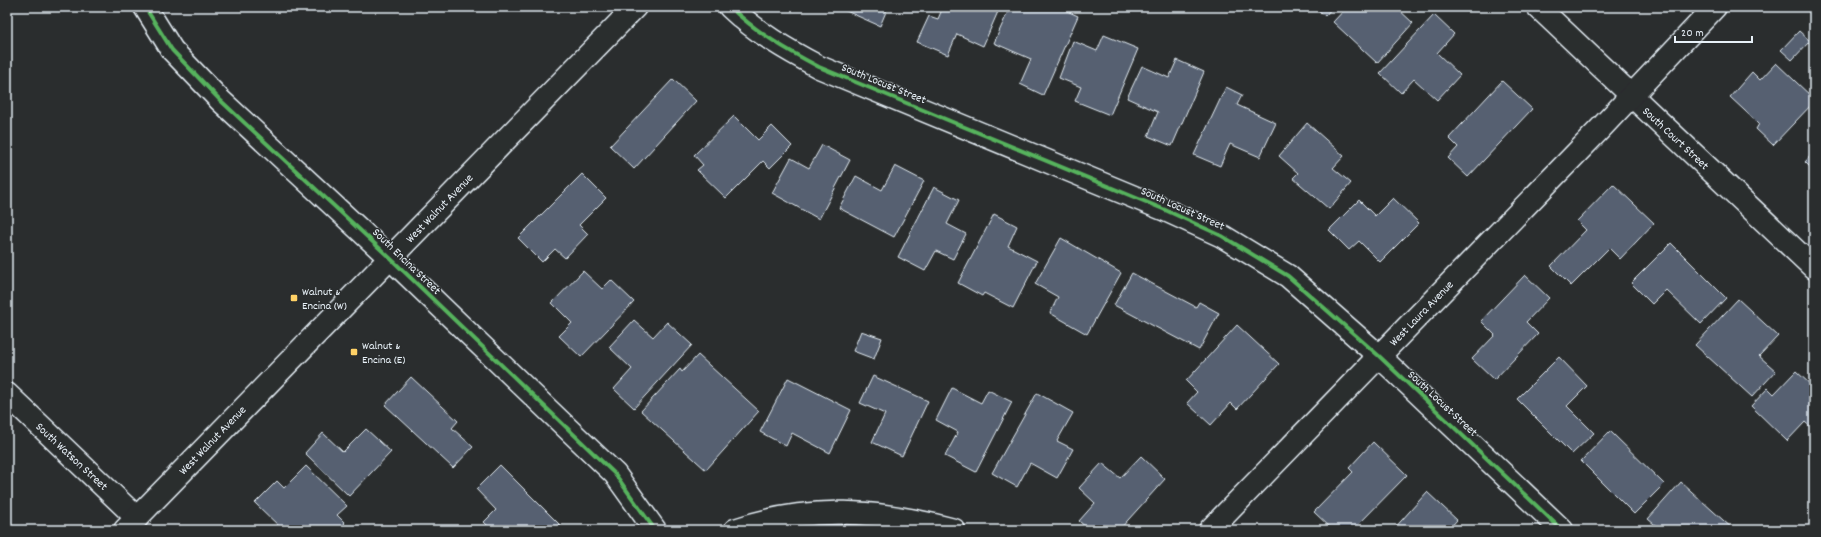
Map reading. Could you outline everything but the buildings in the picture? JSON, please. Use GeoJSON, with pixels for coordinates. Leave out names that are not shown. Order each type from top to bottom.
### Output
{"type":"FeatureCollection","features":[{"type":"Feature","properties":{"kind":"street","name":"South Encina Street"},"geometry":{"type":"LineString","coordinates":[[145,7],[172,50],[220,100],[390,258],[615,474],[655,530]]}},
{"type":"Feature","properties":{"kind":"street","name":"West Walnut Avenue"},"geometry":{"type":"LineString","coordinates":[[131,524],[635,7]]}},
{"type":"Feature","properties":{"kind":"street","name":"South Locust Street"},"geometry":{"type":"LineString","coordinates":[[730,7],[747,23],[776,44],[819,67],[1163,209],[1222,236],[1288,276],[1379,356],[1562,530]]}},
{"type":"Feature","properties":{"kind":"street","name":"South Court Street"},"geometry":{"type":"LineString","coordinates":[[1538,7],[1814,268]]}},
{"type":"Feature","properties":{"kind":"street","name":"West Laura Avenue"},"geometry":{"type":"LineString","coordinates":[[1210,530],[1598,131],[1715,7]]}},
{"type":"Feature","properties":{"kind":"street","name":"South Watson Street"},"geometry":{"type":"LineString","coordinates":[[7,394],[131,524]]}},
{"type":"Feature","properties":{"kind":"street"},"geometry":{"type":"LineString","coordinates":[[735,530],[759,522],[812,513],[850,512],[892,523],[917,520],[954,530]]}},
{"type":"Feature","properties":{"kind":"cycle path"},"geometry":{"type":"LineString","coordinates":[[145,7],[172,50],[220,100],[390,258],[615,474],[655,530]]}},
{"type":"Feature","properties":{"kind":"cycle path"},"geometry":{"type":"LineString","coordinates":[[730,7],[751,25],[773,40],[819,67],[1163,209],[1222,236],[1288,276],[1379,356],[1562,530]]}},
{"type":"Feature","properties":{"kind":"place","name":"Walnut & Encina (W)"},"geometry":{"type":"Point","coordinates":[294,298]}},
{"type":"Feature","properties":{"kind":"place","name":"Walnut & Encina (E)"},"geometry":{"type":"Point","coordinates":[354,352]}}]}
